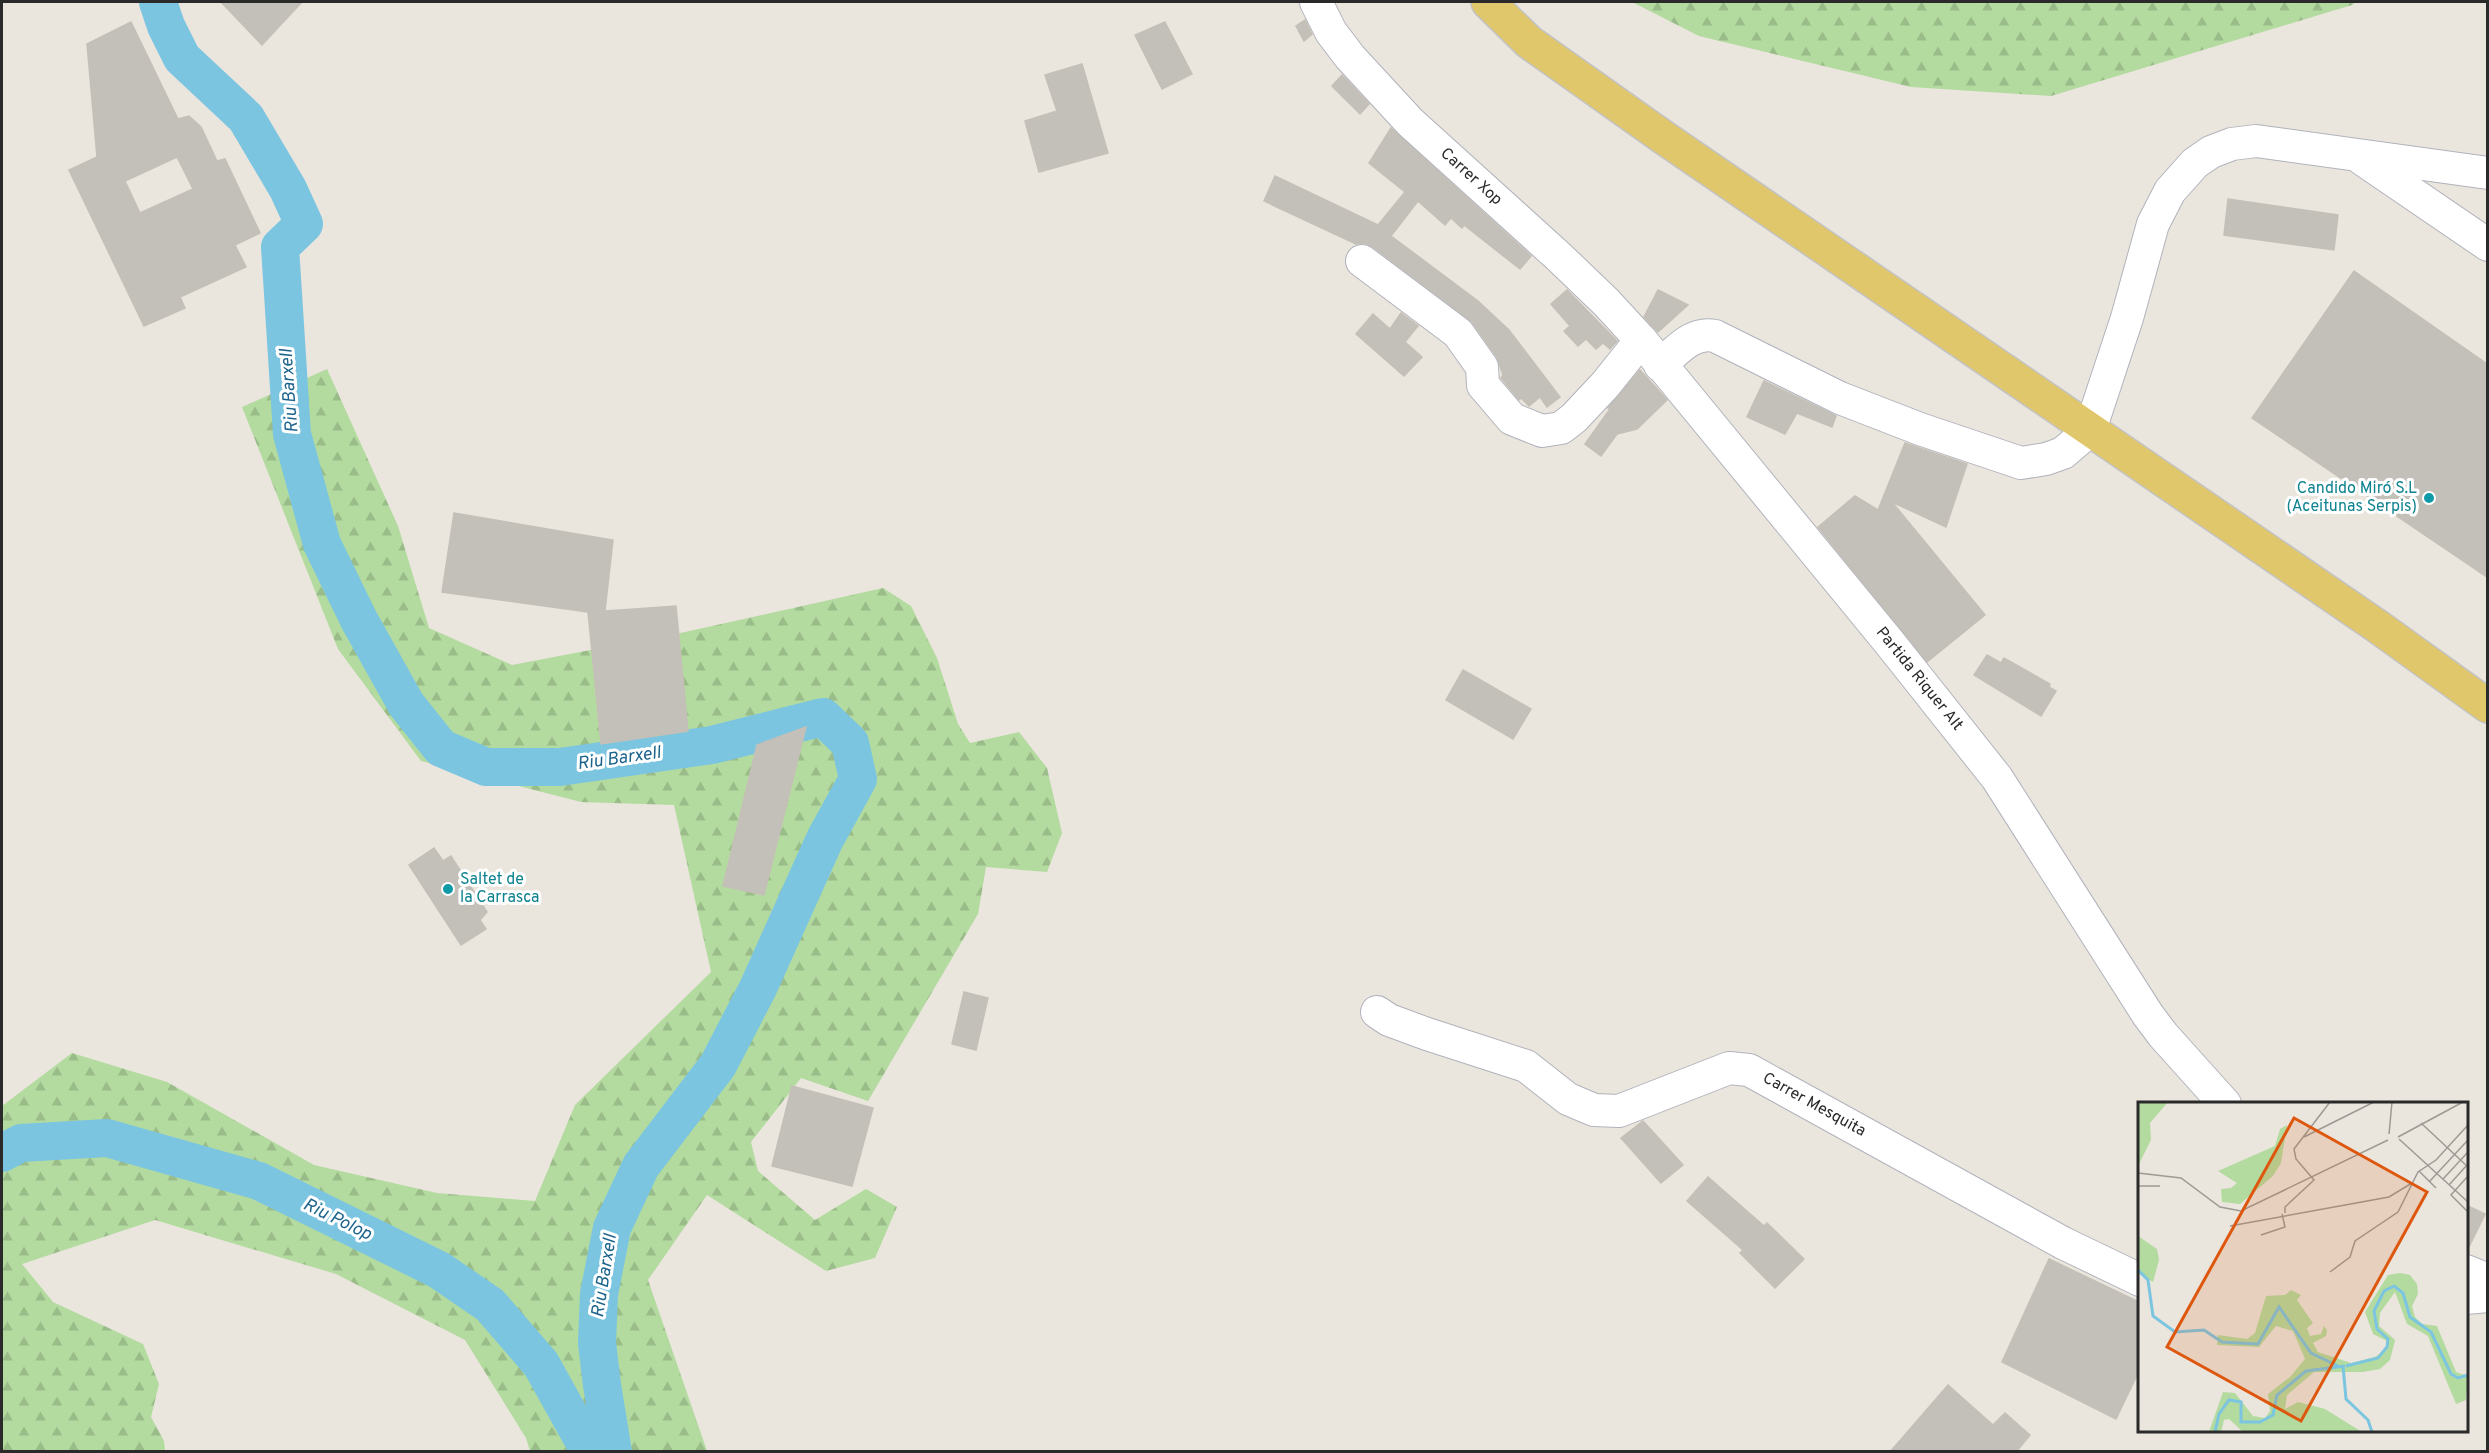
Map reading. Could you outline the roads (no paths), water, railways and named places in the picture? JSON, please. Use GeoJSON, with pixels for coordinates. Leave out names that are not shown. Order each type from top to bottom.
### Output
{"type":"FeatureCollection","features":[{"type":"Feature","properties":{"kind":"main road"},"geometry":{"type":"LineString","coordinates":[[1488,2],[1529,42],[1664,138],[2377,626],[2487,706]]}},
{"type":"Feature","properties":{"kind":"street","name":"Carrer Xop"},"geometry":{"type":"LineString","coordinates":[[1316,2],[1331,32],[1350,57],[1410,122],[1558,256],[1606,302],[1641,340]]}},
{"type":"Feature","properties":{"kind":"street"},"geometry":{"type":"LineString","coordinates":[[1660,365],[1690,339],[1705,334],[1715,336],[1840,398],[1930,433],[2021,463],[2046,459],[2063,453],[2090,430],[2127,318],[2153,224],[2170,191],[2182,176],[2211,152],[2232,144],[2256,141],[2487,173]]}},
{"type":"Feature","properties":{"kind":"street"},"geometry":{"type":"LineString","coordinates":[[2357,156],[2487,245]]}},
{"type":"Feature","properties":{"kind":"street"},"geometry":{"type":"LineString","coordinates":[[1362,261],[1458,333],[1482,367],[1482,385],[1512,419],[1542,431],[1561,428],[1574,418],[1605,385],[1641,340]]}},
{"type":"Feature","properties":{"kind":"street","name":"Partida Riquer Alt"},"geometry":{"type":"LineString","coordinates":[[1641,340],[1889,642],[1997,778],[2148,1015],[2223,1102]]}},
{"type":"Feature","properties":{"kind":"street","name":"Carrer Mesquita"},"geometry":{"type":"LineString","coordinates":[[1377,1012],[1389,1020],[1427,1034],[1526,1066],[1568,1099],[1594,1110],[1619,1111],[1730,1068],[1749,1070],[2063,1243],[2138,1280]]}},
{"type":"Feature","properties":{"kind":"street"},"geometry":{"type":"LineString","coordinates":[[2468,1272],[2487,1280]]}},
{"type":"Feature","properties":{"kind":"street"},"geometry":{"type":"LineString","coordinates":[[2468,1298],[2487,1296]]}},
{"type":"Feature","properties":{"kind":"waterway","name":"Riu Barxell"},"geometry":{"type":"LineString","coordinates":[[158,2],[166,26],[182,58],[246,118],[288,189],[304,224],[280,247],[292,434],[322,544],[359,620],[406,704],[441,748],[486,767],[560,767],[712,745],[823,717],[850,743],[858,779],[825,839],[758,988],[718,1065],[641,1166],[612,1228],[599,1294],[597,1343],[613,1452]]}},
{"type":"Feature","properties":{"kind":"waterway","name":"Riu Polop"},"geometry":{"type":"LineString","coordinates":[[2,1153],[21,1143],[107,1138],[259,1181],[439,1270],[490,1305],[541,1364],[590,1452]]}},
{"type":"Feature","properties":{"kind":"place","name":"Candido Miró S.L (Aceitunas Serpis)"},"geometry":{"type":"Point","coordinates":[2429,498]}},
{"type":"Feature","properties":{"kind":"place","name":"Saltet de la Carrasca"},"geometry":{"type":"Point","coordinates":[448,889]}}]}
